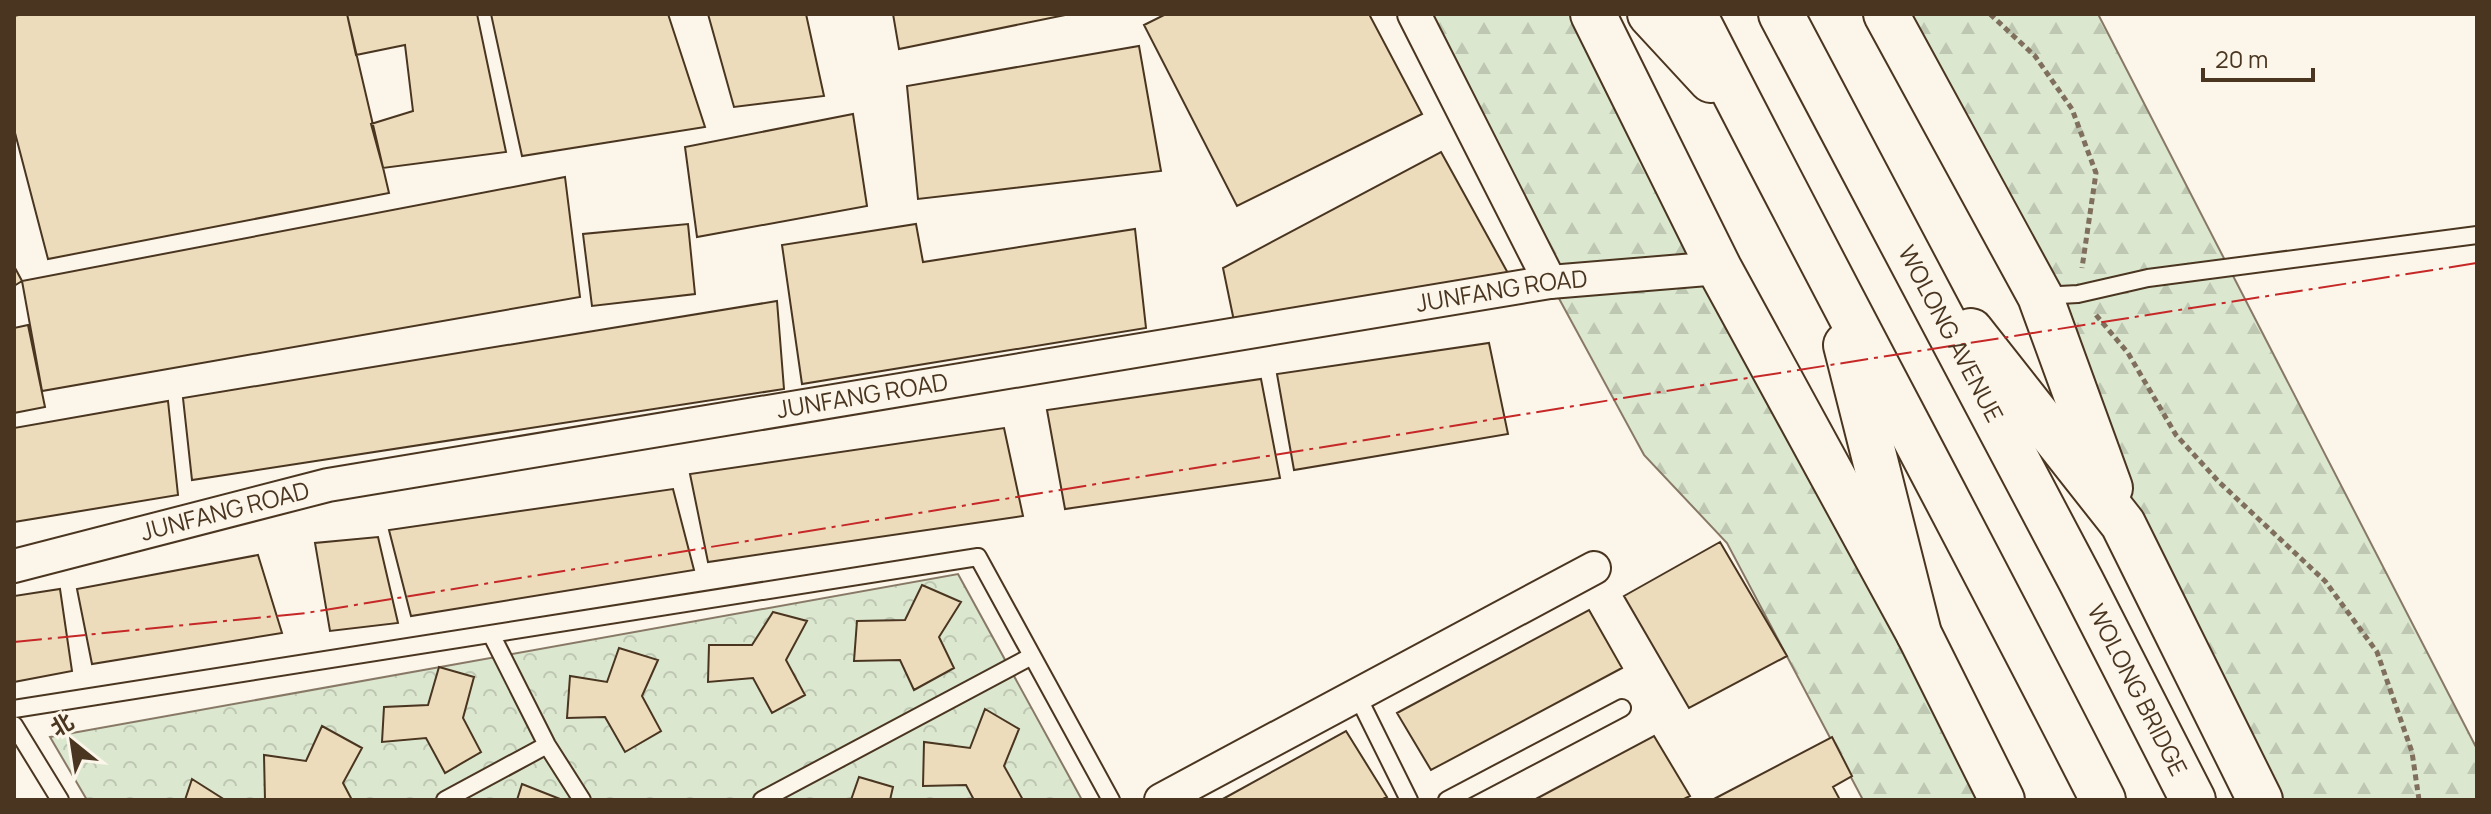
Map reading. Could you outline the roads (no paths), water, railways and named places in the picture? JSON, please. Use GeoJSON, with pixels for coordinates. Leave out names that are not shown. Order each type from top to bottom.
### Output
{"type":"FeatureCollection","features":[{"type":"Feature","properties":{"kind":"highway"},"geometry":{"type":"LineString","coordinates":[[1593,14],[1719,268],[1919,634],[2002,800]]}},
{"type":"Feature","properties":{"kind":"highway"},"geometry":{"type":"LineString","coordinates":[[1650,14],[1747,119]]}},
{"type":"Feature","properties":{"kind":"highway"},"geometry":{"type":"LineString","coordinates":[[1694,14],[2103,800]]}},
{"type":"Feature","properties":{"kind":"highway","name":"WOLONG AVENUE"},"geometry":{"type":"LineString","coordinates":[[1781,14],[2081,581]]}},
{"type":"Feature","properties":{"kind":"highway","name":"WOLONG AVENUE"},"geometry":{"type":"LineString","coordinates":[[1802,14],[1819,86]]}},
{"type":"Feature","properties":{"kind":"highway"},"geometry":{"type":"LineString","coordinates":[[1886,14],[2059,295],[2123,524],[2260,800]]}},
{"type":"Feature","properties":{"kind":"highway"},"geometry":{"type":"LineString","coordinates":[[1900,241],[2123,524]]}},
{"type":"Feature","properties":{"kind":"highway"},"geometry":{"type":"LineString","coordinates":[[1830,280],[1919,634]]}},
{"type":"Feature","properties":{"kind":"highway","name":"WOLONG BRIDGE"},"geometry":{"type":"LineString","coordinates":[[2081,581],[2193,800]]}},
{"type":"Feature","properties":{"kind":"street"},"geometry":{"type":"LineString","coordinates":[[1414,14],[1550,282]]}},
{"type":"Feature","properties":{"kind":"street","name":"JUNFANG ROAD"},"geometry":{"type":"LineString","coordinates":[[14,566],[328,485],[1550,282],[1719,268]]}},
{"type":"Feature","properties":{"kind":"street"},"geometry":{"type":"LineString","coordinates":[[1161,800],[1594,568]]}},
{"type":"Feature","properties":{"kind":"lane"},"geometry":{"type":"LineString","coordinates":[[2059,295],[2148,278],[2477,235]]}},
{"type":"Feature","properties":{"kind":"lane"},"geometry":{"type":"LineString","coordinates":[[14,709],[978,557],[1111,800]]}},
{"type":"Feature","properties":{"kind":"lane"},"geometry":{"type":"LineString","coordinates":[[491,634],[547,745],[582,800]]}},
{"type":"Feature","properties":{"kind":"lane"},"geometry":{"type":"LineString","coordinates":[[762,800],[1032,656]]}},
{"type":"Feature","properties":{"kind":"lane"},"geometry":{"type":"LineString","coordinates":[[1357,695],[1409,800]]}},
{"type":"Feature","properties":{"kind":"lane"},"geometry":{"type":"LineString","coordinates":[[1447,800],[1622,708]]}},
{"type":"Feature","properties":{"kind":"lane"},"geometry":{"type":"LineString","coordinates":[[14,725],[60,800]]}},
{"type":"Feature","properties":{"kind":"lane"},"geometry":{"type":"LineString","coordinates":[[445,800],[547,745]]}}]}
